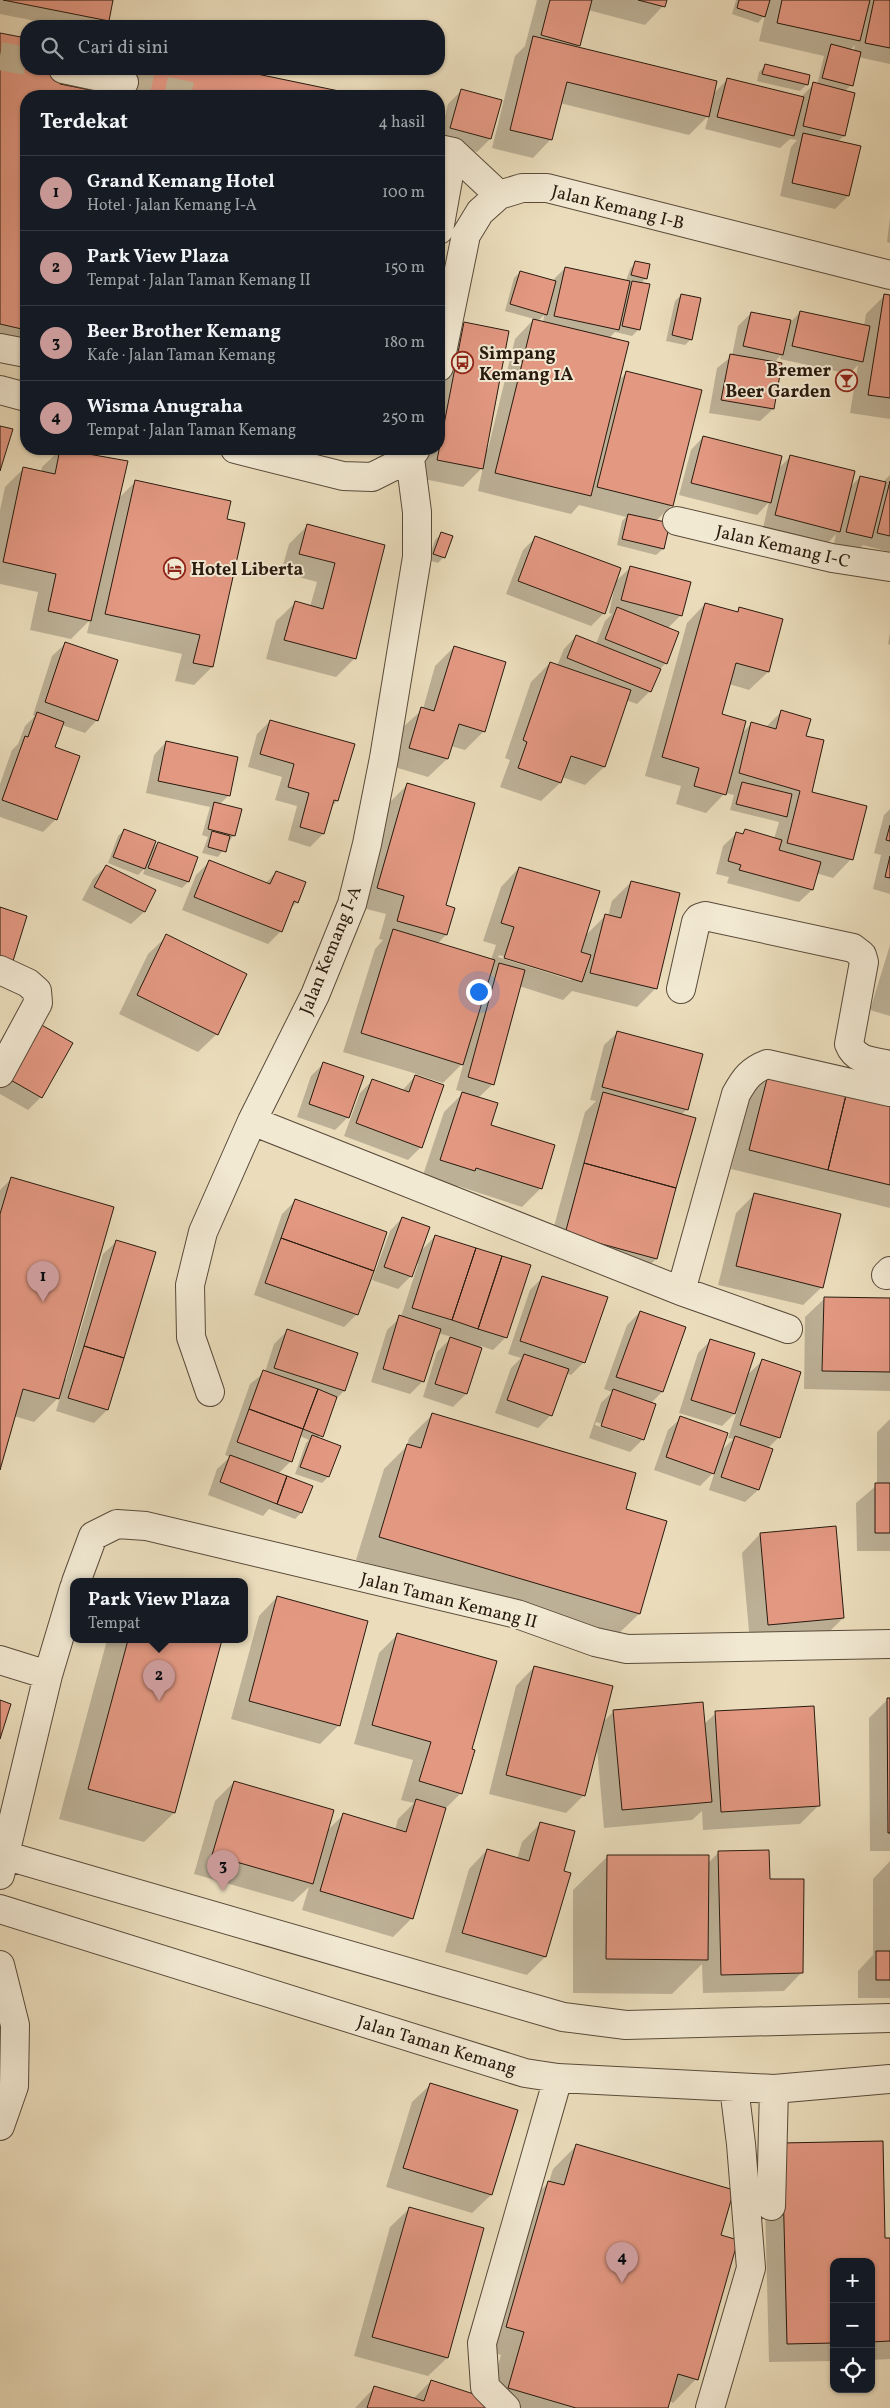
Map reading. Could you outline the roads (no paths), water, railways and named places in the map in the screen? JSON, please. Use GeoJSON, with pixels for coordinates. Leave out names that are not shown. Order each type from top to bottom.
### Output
{"type":"FeatureCollection","features":[{"type":"Feature","properties":{"kind":"street"},"geometry":{"type":"LineString","coordinates":[[91,75],[124,82]]}},
{"type":"Feature","properties":{"kind":"street"},"geometry":{"type":"LineString","coordinates":[[446,150],[498,195]]}},
{"type":"Feature","properties":{"kind":"street","name":"Jalan Kemang I-B"},"geometry":{"type":"LineString","coordinates":[[445,338],[466,235],[480,212],[498,195],[522,188],[547,188],[890,275]]}},
{"type":"Feature","properties":{"kind":"street"},"geometry":{"type":"LineString","coordinates":[[0,348],[20,352]]}},
{"type":"Feature","properties":{"kind":"street"},"geometry":{"type":"LineString","coordinates":[[0,390],[20,395]]}},
{"type":"Feature","properties":{"kind":"street"},"geometry":{"type":"LineString","coordinates":[[259,455],[343,476],[372,477],[411,455]]}},
{"type":"Feature","properties":{"kind":"street","name":"Jalan Kemang I-A"},"geometry":{"type":"LineString","coordinates":[[210,1392],[191,1336],[190,1285],[203,1232],[252,1121],[315,995],[352,904],[367,844],[386,749],[417,557],[417,512],[413,455]]}},
{"type":"Feature","properties":{"kind":"street","name":"Jalan Kemang I-C"},"geometry":{"type":"LineString","coordinates":[[677,522],[832,558],[890,567]]}},
{"type":"Feature","properties":{"kind":"street"},"geometry":{"type":"LineString","coordinates":[[682,989],[696,922],[699,918],[705,916],[853,948],[862,955],[864,962],[849,1044],[853,1053],[862,1059],[890,1064]]}},
{"type":"Feature","properties":{"kind":"street"},"geometry":{"type":"LineString","coordinates":[[0,970],[28,983],[37,991],[38,1003],[0,1073]]}},
{"type":"Feature","properties":{"kind":"street"},"geometry":{"type":"LineString","coordinates":[[681,1291],[736,1094],[744,1079],[753,1069],[768,1064],[890,1092]]}},
{"type":"Feature","properties":{"kind":"street"},"geometry":{"type":"LineString","coordinates":[[252,1121],[681,1291],[788,1329]]}},
{"type":"Feature","properties":{"kind":"street","name":"Jalan Taman Kemang II"},"geometry":{"type":"LineString","coordinates":[[77,1578],[93,1536],[117,1524],[146,1526],[517,1614],[595,1642],[628,1649],[890,1644]]}},
{"type":"Feature","properties":{"kind":"street"},"geometry":{"type":"LineString","coordinates":[[70,1601],[48,1675],[2,1861],[562,2017],[626,2025],[890,2018]]}},
{"type":"Feature","properties":{"kind":"street"},"geometry":{"type":"LineString","coordinates":[[0,1660],[48,1675]]}},
{"type":"Feature","properties":{"kind":"street","name":"Jalan Taman Kemang"},"geometry":{"type":"LineString","coordinates":[[0,1909],[525,2073],[558,2078],[774,2089],[890,2079]]}},
{"type":"Feature","properties":{"kind":"street"},"geometry":{"type":"LineString","coordinates":[[0,1965],[14,2024],[14,2086],[0,2126]]}},
{"type":"Feature","properties":{"kind":"street"},"geometry":{"type":"LineString","coordinates":[[506,2408],[485,2387],[482,2343],[558,2078]]}},
{"type":"Feature","properties":{"kind":"street"},"geometry":{"type":"LineString","coordinates":[[710,2408],[751,2268],[741,2144],[734,2087]]}},
{"type":"Feature","properties":{"kind":"street"},"geometry":{"type":"LineString","coordinates":[[771,2206],[774,2089]]}},
{"type":"Feature","properties":{"kind":"tunnel"},"geometry":{"type":"LineString","coordinates":[[0,56],[20,60]]}},
{"type":"Feature","properties":{"kind":"tunnel"},"geometry":{"type":"LineString","coordinates":[[124,82],[162,90]]}},
{"type":"Feature","properties":{"kind":"place","name":"Simpang Kemang 1A"},"geometry":{"type":"Point","coordinates":[463,363]}},
{"type":"Feature","properties":{"kind":"place","name":"Bremer Beer Garden"},"geometry":{"type":"Point","coordinates":[847,380]}},
{"type":"Feature","properties":{"kind":"place","name":"Hotel Liberta"},"geometry":{"type":"Point","coordinates":[175,569]}},
{"type":"Feature","properties":{"kind":"place","name":"Grand Kemang Hotel"},"geometry":{"type":"Point","coordinates":[43,1302]}},
{"type":"Feature","properties":{"kind":"place","name":"Park View Plaza"},"geometry":{"type":"Point","coordinates":[159,1701]}},
{"type":"Feature","properties":{"kind":"place","name":"Beer Brother Kemang"},"geometry":{"type":"Point","coordinates":[223,1891]}},
{"type":"Feature","properties":{"kind":"place","name":"Wisma Anugraha"},"geometry":{"type":"Point","coordinates":[622,2283]}}]}
